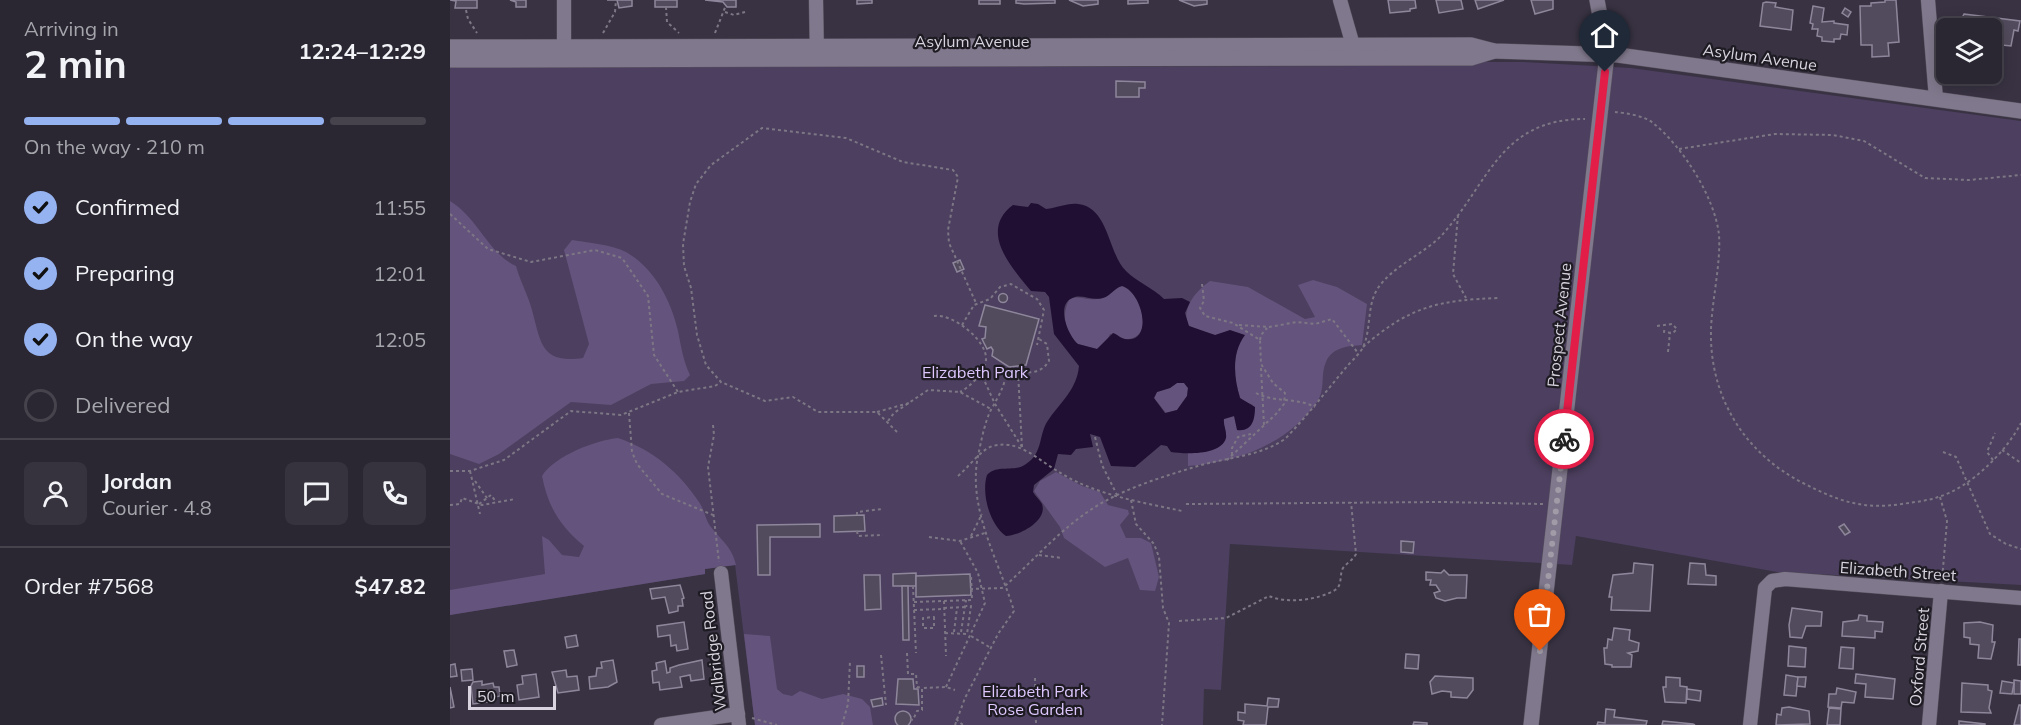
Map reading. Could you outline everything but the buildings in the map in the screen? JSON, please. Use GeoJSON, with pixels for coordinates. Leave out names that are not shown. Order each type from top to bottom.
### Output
{"type":"FeatureCollection","features":[{"type":"Feature","properties":{"kind":"main road","name":"Prospect Avenue"},"geometry":{"type":"LineString","coordinates":[[1531,725],[1606,54],[1597,0]]}},
{"type":"Feature","properties":{"kind":"main road","name":"Asylum Avenue"},"geometry":{"type":"LineString","coordinates":[[450,60],[564,54],[1355,52],[1471,45],[1494,51],[1606,54],[2021,111]]}},
{"type":"Feature","properties":{"kind":"main road","name":"Asylum Avenue"},"geometry":{"type":"LineString","coordinates":[[450,47],[564,54]]}},
{"type":"Feature","properties":{"kind":"street"},"geometry":{"type":"LineString","coordinates":[[564,0],[564,54]]}},
{"type":"Feature","properties":{"kind":"street"},"geometry":{"type":"LineString","coordinates":[[816,0],[817,53]]}},
{"type":"Feature","properties":{"kind":"street"},"geometry":{"type":"LineString","coordinates":[[1340,0],[1355,52]]}},
{"type":"Feature","properties":{"kind":"street"},"geometry":{"type":"LineString","coordinates":[[1928,0],[1936,99]]}},
{"type":"Feature","properties":{"kind":"street","name":"Walbridge Road"},"geometry":{"type":"LineString","coordinates":[[721,573],[738,720]]}},
{"type":"Feature","properties":{"kind":"street","name":"Elizabeth Street"},"geometry":{"type":"LineString","coordinates":[[1750,725],[1765,588],[1772,581],[1785,579],[1942,586],[2021,598]]}},
{"type":"Feature","properties":{"kind":"street","name":"Oxford Street"},"geometry":{"type":"LineString","coordinates":[[1929,725],[1942,586]]}},
{"type":"Feature","properties":{"kind":"street"},"geometry":{"type":"LineString","coordinates":[[661,725],[738,720]]}},
{"type":"Feature","properties":{"kind":"path"},"geometry":{"type":"LineString","coordinates":[[603,39],[605,28],[615,12],[616,0]]}},
{"type":"Feature","properties":{"kind":"path"},"geometry":{"type":"LineString","coordinates":[[715,39],[717,26],[725,12],[726,5]]}},
{"type":"Feature","properties":{"kind":"path"},"geometry":{"type":"LineString","coordinates":[[666,7],[667,24],[679,33],[680,39]]}},
{"type":"Feature","properties":{"kind":"path"},"geometry":{"type":"LineString","coordinates":[[466,10],[477,39]]}},
{"type":"Feature","properties":{"kind":"path"},"geometry":{"type":"LineString","coordinates":[[725,12],[734,15],[746,12]]}},
{"type":"Feature","properties":{"kind":"path"},"geometry":{"type":"LineString","coordinates":[[1621,112],[1652,121],[1679,150],[1710,205],[1719,235],[1711,332],[1713,368],[1724,402],[1744,439],[1793,478],[1855,506],[1891,506],[1940,497],[1966,482],[1994,461],[2021,423]]}},
{"type":"Feature","properties":{"kind":"path"},"geometry":{"type":"LineString","coordinates":[[1362,348],[1370,308],[1377,290],[1387,276],[1440,237],[1458,215],[1491,165],[1510,146],[1549,122],[1586,119]]}},
{"type":"Feature","properties":{"kind":"path"},"geometry":{"type":"LineString","coordinates":[[910,402],[877,412],[818,412],[796,398],[765,401],[721,382],[711,374],[701,352],[691,288],[684,267],[683,244],[696,184],[711,165],[762,128],[846,138],[887,157],[956,172],[958,177],[948,230],[949,243],[976,303]]}},
{"type":"Feature","properties":{"kind":"path"},"geometry":{"type":"LineString","coordinates":[[1679,150],[1775,134],[1833,135],[1864,141],[1925,178],[1969,180],[2021,175]]}},
{"type":"Feature","properties":{"kind":"path"},"geometry":{"type":"LineString","coordinates":[[450,214],[488,249],[531,262],[595,250],[622,258],[648,296],[654,355],[678,392]]}},
{"type":"Feature","properties":{"kind":"path"},"geometry":{"type":"LineString","coordinates":[[1458,215],[1454,274],[1466,299]]}},
{"type":"Feature","properties":{"kind":"path"},"geometry":{"type":"LineString","coordinates":[[1202,284],[1204,301],[1200,308],[1205,316],[1237,326],[1260,340]]}},
{"type":"Feature","properties":{"kind":"path"},"geometry":{"type":"LineString","coordinates":[[962,325],[970,308],[976,303],[990,299],[1000,287],[1005,285],[1024,290],[1037,299],[1044,310],[1037,345]]}},
{"type":"Feature","properties":{"kind":"path"},"geometry":{"type":"LineString","coordinates":[[971,589],[1002,588],[1073,524],[1118,495],[1200,465],[1226,461],[1273,447],[1285,439],[1314,407],[1362,348],[1387,326],[1413,311],[1466,299],[1500,298]]}},
{"type":"Feature","properties":{"kind":"path"},"geometry":{"type":"LineString","coordinates":[[934,316],[941,315],[969,330],[985,354],[986,360],[974,382],[960,392]]}},
{"type":"Feature","properties":{"kind":"path"},"geometry":{"type":"LineString","coordinates":[[1237,326],[1269,327],[1297,322],[1316,324],[1332,319],[1358,353]]}},
{"type":"Feature","properties":{"kind":"path"},"geometry":{"type":"LineString","coordinates":[[1665,323],[1675,325],[1676,332],[1664,332],[1665,327],[1665,323]]}},
{"type":"Feature","properties":{"kind":"path"},"geometry":{"type":"LineString","coordinates":[[1657,326],[1665,327]]}},
{"type":"Feature","properties":{"kind":"path"},"geometry":{"type":"LineString","coordinates":[[1264,425],[1260,340],[1261,335],[1269,327]]}},
{"type":"Feature","properties":{"kind":"path"},"geometry":{"type":"LineString","coordinates":[[1668,352],[1670,333]]}},
{"type":"Feature","properties":{"kind":"path"},"geometry":{"type":"LineString","coordinates":[[955,725],[991,648],[1014,611],[986,533],[977,487],[978,458],[991,409],[1001,396],[1008,370],[1033,372],[1045,367],[1049,362],[1049,348],[1039,339]]}},
{"type":"Feature","properties":{"kind":"path"},"geometry":{"type":"LineString","coordinates":[[1226,461],[1283,407],[1286,393],[1274,383],[1261,364]]}},
{"type":"Feature","properties":{"kind":"path"},"geometry":{"type":"LineString","coordinates":[[980,371],[995,404],[1022,447],[1028,452],[1059,473],[1083,485],[1131,500],[1182,511]]}},
{"type":"Feature","properties":{"kind":"path"},"geometry":{"type":"LineString","coordinates":[[1018,371],[1022,447]]}},
{"type":"Feature","properties":{"kind":"path"},"geometry":{"type":"LineString","coordinates":[[450,471],[470,471],[504,460],[571,411],[608,415],[629,413],[678,392],[716,386],[721,382]]}},
{"type":"Feature","properties":{"kind":"path"},"geometry":{"type":"LineString","coordinates":[[888,421],[894,413],[928,390],[960,392],[991,409]]}},
{"type":"Feature","properties":{"kind":"path"},"geometry":{"type":"LineString","coordinates":[[1256,393],[1264,397],[1302,401],[1314,407]]}},
{"type":"Feature","properties":{"kind":"path"},"geometry":{"type":"LineString","coordinates":[[877,412],[897,432]]}},
{"type":"Feature","properties":{"kind":"path"},"geometry":{"type":"LineString","coordinates":[[629,413],[631,446],[637,464],[662,494],[713,515]]}},
{"type":"Feature","properties":{"kind":"path"},"geometry":{"type":"LineString","coordinates":[[713,425],[708,467],[721,573]]}},
{"type":"Feature","properties":{"kind":"path"},"geometry":{"type":"LineString","coordinates":[[1994,461],[1988,452],[1995,433]]}},
{"type":"Feature","properties":{"kind":"path"},"geometry":{"type":"LineString","coordinates":[[1232,455],[1232,448],[1238,437],[1254,434]]}},
{"type":"Feature","properties":{"kind":"path"},"geometry":{"type":"LineString","coordinates":[[1095,437],[1102,465],[1118,495]]}},
{"type":"Feature","properties":{"kind":"path"},"geometry":{"type":"LineString","coordinates":[[958,476],[991,446],[1022,447]]}},
{"type":"Feature","properties":{"kind":"path"},"geometry":{"type":"LineString","coordinates":[[2002,450],[2021,464]]}},
{"type":"Feature","properties":{"kind":"path"},"geometry":{"type":"LineString","coordinates":[[1943,452],[1956,457],[1990,534],[2006,544],[2021,549]]}},
{"type":"Feature","properties":{"kind":"path"},"geometry":{"type":"LineString","coordinates":[[470,471],[480,514]]}},
{"type":"Feature","properties":{"kind":"path"},"geometry":{"type":"LineString","coordinates":[[475,481],[487,498]]}},
{"type":"Feature","properties":{"kind":"path"},"geometry":{"type":"LineString","coordinates":[[478,503],[491,495],[496,502]]}},
{"type":"Feature","properties":{"kind":"path"},"geometry":{"type":"LineString","coordinates":[[1940,497],[1947,521],[1943,547],[1942,586]]}},
{"type":"Feature","properties":{"kind":"path"},"geometry":{"type":"LineString","coordinates":[[450,505],[460,504],[462,498],[478,503],[515,499]]}},
{"type":"Feature","properties":{"kind":"path"},"geometry":{"type":"LineString","coordinates":[[1131,500],[1136,524],[1154,544],[1159,557],[1163,608],[1169,623],[1162,725]]}},
{"type":"Feature","properties":{"kind":"path"},"geometry":{"type":"LineString","coordinates":[[1179,621],[1226,618],[1269,596],[1300,600],[1335,590],[1340,582],[1343,568],[1356,554],[1352,502]]}},
{"type":"Feature","properties":{"kind":"path"},"geometry":{"type":"LineString","coordinates":[[1186,504],[1352,502],[1543,504]]}},
{"type":"Feature","properties":{"kind":"path"},"geometry":{"type":"LineString","coordinates":[[857,515],[857,512],[864,509],[882,508]]}},
{"type":"Feature","properties":{"kind":"path"},"geometry":{"type":"LineString","coordinates":[[970,538],[982,514]]}},
{"type":"Feature","properties":{"kind":"path"},"geometry":{"type":"LineString","coordinates":[[857,531],[858,536],[883,535]]}},
{"type":"Feature","properties":{"kind":"path"},"geometry":{"type":"LineString","coordinates":[[929,537],[946,537],[949,541],[986,533]]}},
{"type":"Feature","properties":{"kind":"path"},"geometry":{"type":"LineString","coordinates":[[946,687],[954,664],[984,607],[984,587],[960,540]]}},
{"type":"Feature","properties":{"kind":"path"},"geometry":{"type":"LineString","coordinates":[[1039,555],[1062,558]]}},
{"type":"Feature","properties":{"kind":"path"},"geometry":{"type":"LineString","coordinates":[[914,602],[972,600],[971,574]]}},
{"type":"Feature","properties":{"kind":"path"},"geometry":{"type":"LineString","coordinates":[[913,586],[916,653]]}},
{"type":"Feature","properties":{"kind":"path"},"geometry":{"type":"LineString","coordinates":[[961,632],[966,600]]}},
{"type":"Feature","properties":{"kind":"path"},"geometry":{"type":"LineString","coordinates":[[944,601],[946,656]]}},
{"type":"Feature","properties":{"kind":"path"},"geometry":{"type":"LineString","coordinates":[[914,610],[971,606],[968,632],[945,633]]}},
{"type":"Feature","properties":{"kind":"path"},"geometry":{"type":"LineString","coordinates":[[954,632],[957,608]]}},
{"type":"Feature","properties":{"kind":"path"},"geometry":{"type":"LineString","coordinates":[[915,623],[923,623],[923,618],[934,617],[934,622],[944,622]]}},
{"type":"Feature","properties":{"kind":"path"},"geometry":{"type":"LineString","coordinates":[[970,636],[991,648]]}},
{"type":"Feature","properties":{"kind":"path"},"geometry":{"type":"LineString","coordinates":[[907,653],[908,674],[916,674],[917,687],[946,687],[955,690]]}},
{"type":"Feature","properties":{"kind":"path"},"geometry":{"type":"LineString","coordinates":[[881,655],[886,705]]}},
{"type":"Feature","properties":{"kind":"path"},"geometry":{"type":"LineString","coordinates":[[842,725],[848,704],[850,660]]}},
{"type":"Feature","properties":{"kind":"path"},"geometry":{"type":"LineString","coordinates":[[1035,678],[1036,725]]}},
{"type":"Feature","properties":{"kind":"path"},"geometry":{"type":"LineString","coordinates":[[910,719],[913,720],[917,711],[922,710],[922,688]]}},
{"type":"Feature","properties":{"kind":"path"},"geometry":{"type":"LineString","coordinates":[[956,719],[963,725]]}},
{"type":"Feature","properties":{"kind":"path"},"geometry":{"type":"LineString","coordinates":[[738,720],[777,725]]}},
{"type":"Feature","properties":{"kind":"green space","name":"Elizabeth Park"},"geometry":{"type":"Polygon","coordinates":[[[1388,62],[1524,62],[1631,68],[2021,121],[2021,585],[1777,572],[1576,536],[1572,565],[1230,544],[1221,690],[1204,689],[1203,725],[755,725],[735,565],[705,569],[705,574],[450,615],[450,64],[880,64],[921,67],[1005,63],[1047,67],[1372,66],[1388,62]]]}},
{"type":"Feature","properties":{"kind":"shaded area"},"geometry":{"type":"Polygon","coordinates":[[[450,201],[469,217],[498,253],[516,266],[541,341],[551,354],[559,358],[583,358],[589,344],[564,250],[572,240],[592,243],[626,252],[653,276],[671,308],[690,375],[684,381],[651,384],[611,405],[571,402],[499,454],[479,464],[450,454],[450,201]]]}},
{"type":"Feature","properties":{"kind":"shaded area"},"geometry":{"type":"Polygon","coordinates":[[[1031,203],[1046,209],[1074,204],[1088,207],[1102,222],[1115,254],[1126,271],[1164,299],[1182,298],[1190,302],[1185,313],[1189,326],[1215,335],[1230,330],[1245,335],[1237,350],[1236,382],[1240,398],[1255,407],[1255,412],[1252,424],[1242,430],[1237,430],[1234,416],[1224,419],[1226,438],[1217,448],[1210,451],[1184,453],[1171,452],[1167,446],[1161,445],[1135,467],[1111,466],[1100,437],[1090,434],[1093,447],[1076,449],[1071,455],[1058,454],[1054,469],[1034,485],[1033,492],[1042,504],[1043,510],[1037,522],[1025,530],[1006,536],[995,524],[988,508],[985,491],[987,475],[996,470],[1021,467],[1032,459],[1049,419],[1072,388],[1079,366],[1054,334],[1049,297],[1045,292],[1031,291],[1008,261],[998,238],[998,226],[1003,215],[1013,205],[1028,207],[1031,203]],[[1122,286],[1103,298],[1075,297],[1065,305],[1067,327],[1078,344],[1097,349],[1113,333],[1125,339],[1134,338],[1140,334],[1142,317],[1140,307],[1129,290],[1122,286]],[[1177,383],[1157,392],[1154,398],[1165,413],[1177,410],[1187,396],[1188,388],[1184,383],[1177,383]]]}},
{"type":"Feature","properties":{"kind":"shaded area"},"geometry":{"type":"Polygon","coordinates":[[[1313,280],[1337,287],[1367,304],[1362,345],[1341,348],[1332,353],[1324,367],[1320,397],[1305,417],[1292,429],[1276,440],[1243,455],[1188,466],[1188,453],[1207,451],[1224,419],[1235,416],[1238,427],[1253,405],[1241,400],[1237,386],[1235,365],[1239,343],[1187,324],[1187,311],[1192,300],[1210,281],[1248,287],[1305,319],[1315,317],[1298,285],[1313,280]]]}},
{"type":"Feature","properties":{"kind":"shaded area"},"geometry":{"type":"Polygon","coordinates":[[[1122,286],[1134,296],[1139,304],[1142,313],[1142,330],[1137,336],[1129,339],[1110,334],[1106,343],[1097,349],[1078,344],[1067,329],[1065,312],[1069,300],[1097,299],[1122,286]]]}},
{"type":"Feature","properties":{"kind":"shaded area"},"geometry":{"type":"Polygon","coordinates":[[[1177,383],[1184,383],[1188,388],[1187,396],[1177,410],[1166,413],[1154,398],[1157,392],[1177,383]]]}},
{"type":"Feature","properties":{"kind":"shaded area"},"geometry":{"type":"Polygon","coordinates":[[[618,438],[654,456],[683,481],[701,505],[709,524],[729,549],[736,565],[705,569],[705,574],[450,615],[450,590],[545,574],[542,536],[549,540],[562,555],[579,557],[584,546],[568,531],[556,515],[542,476],[556,462],[576,450],[618,438]]]}},
{"type":"Feature","properties":{"kind":"shaded area"},"geometry":{"type":"Polygon","coordinates":[[[1056,472],[1082,486],[1100,492],[1108,505],[1128,510],[1129,514],[1120,525],[1126,538],[1141,538],[1151,543],[1159,577],[1155,591],[1140,590],[1128,558],[1105,567],[1064,538],[1060,527],[1034,491],[1040,481],[1056,472]]]}},
{"type":"Feature","properties":{"kind":"shaded area"},"geometry":{"type":"Polygon","coordinates":[[[744,634],[770,636],[777,689],[783,694],[792,696],[800,691],[822,699],[843,694],[862,699],[870,707],[873,725],[755,725],[744,634]]]}},
{"type":"Feature","properties":{"kind":"way so far"},"geometry":{"type":"LineString","coordinates":[[1540,651],[1564,439]]}},
{"type":"Feature","properties":{"kind":"route"},"geometry":{"type":"LineString","coordinates":[[1564,439],[1605,72]]}},
{"type":"Feature","properties":{"kind":"park label","name":"Elizabeth Park Rose Garden"},"geometry":{"type":"Point","coordinates":[1035,700]}}]}
